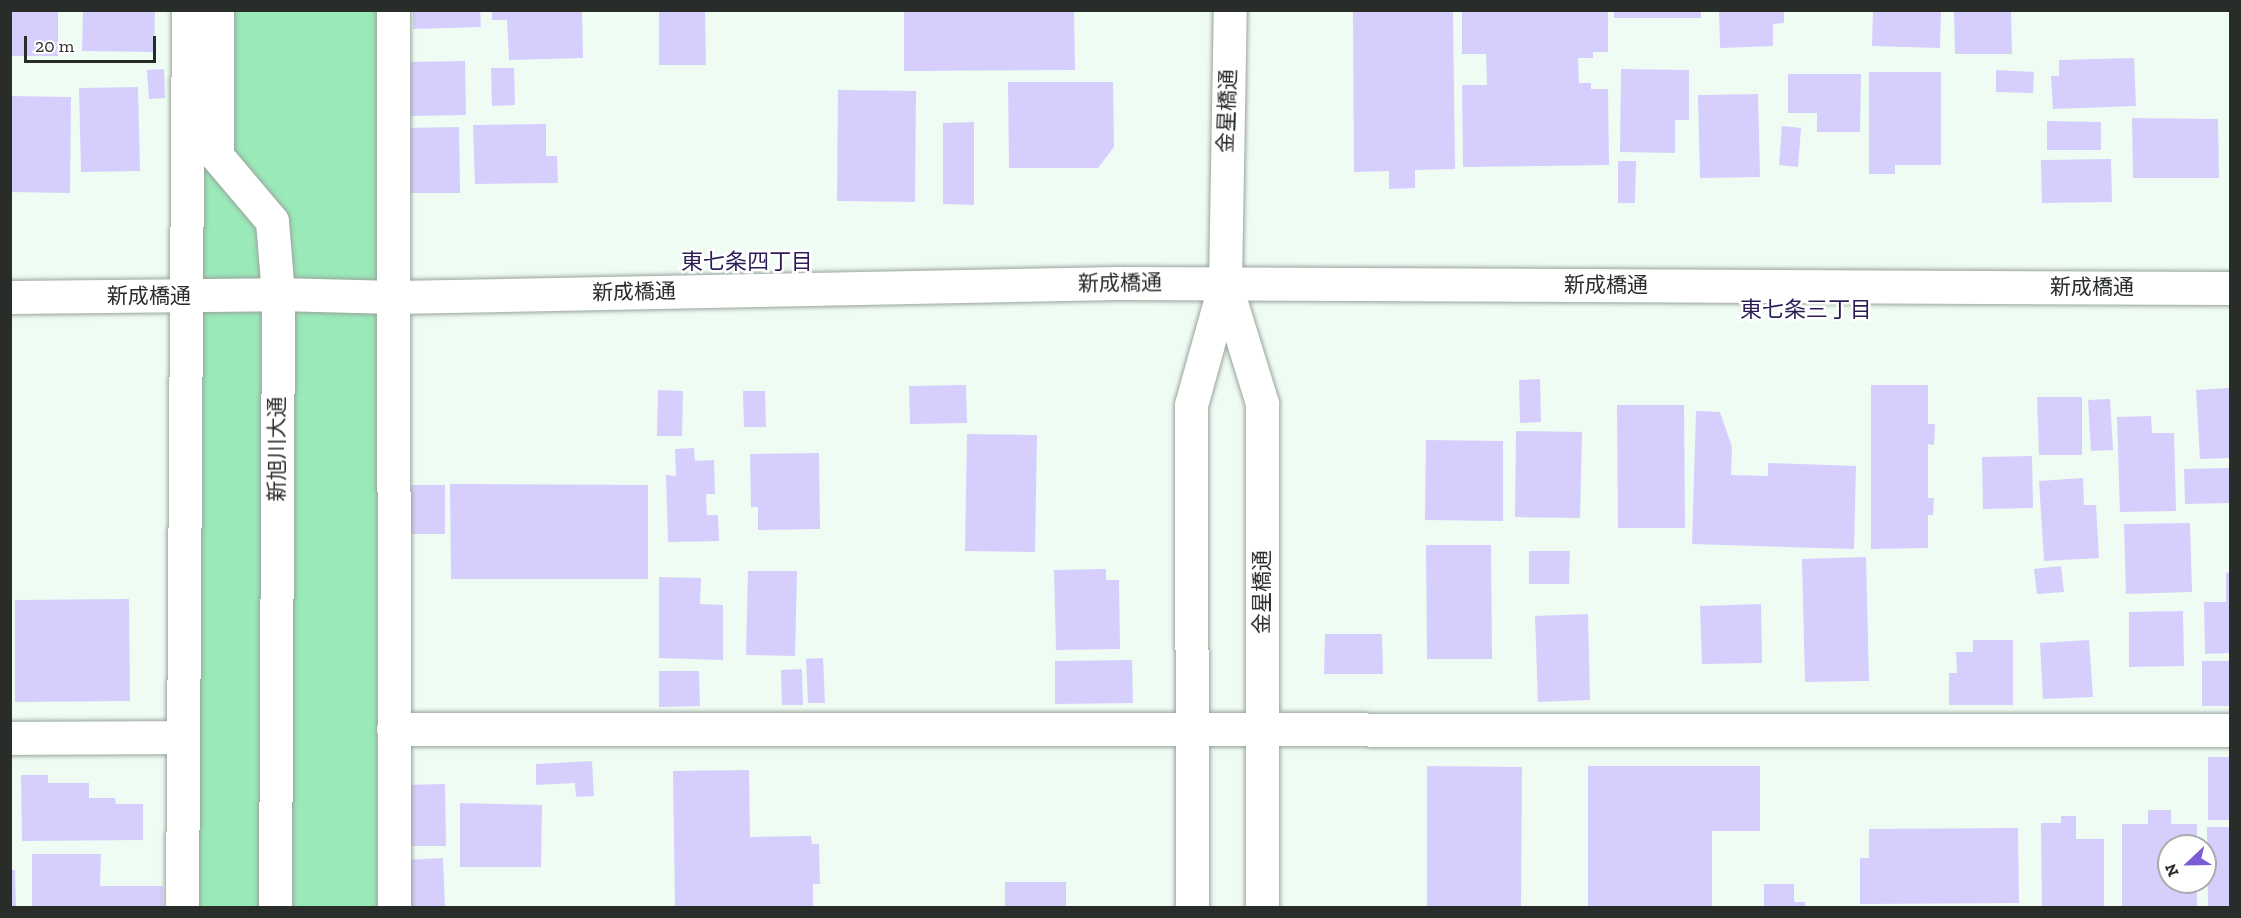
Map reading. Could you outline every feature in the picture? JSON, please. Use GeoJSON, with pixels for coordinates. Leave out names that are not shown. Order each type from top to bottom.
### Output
{"type":"FeatureCollection","features":[{"type":"Feature","properties":{"kind":"street"},"geometry":{"type":"LineString","coordinates":[[182,908],[188,296],[188,10]]}},
{"type":"Feature","properties":{"kind":"street","name":"新旭川大通"},"geometry":{"type":"LineString","coordinates":[[217,10],[217,156],[272,221],[278,294],[275,908]]}},
{"type":"Feature","properties":{"kind":"street"},"geometry":{"type":"LineString","coordinates":[[393,10],[394,908]]}},
{"type":"Feature","properties":{"kind":"street","name":"金星橋通"},"geometry":{"type":"LineString","coordinates":[[1192,908],[1191,405],[1225,283],[1230,10]]}},
{"type":"Feature","properties":{"kind":"street","name":"新成橋通"},"geometry":{"type":"LineString","coordinates":[[10,297],[278,294],[395,297],[1225,283],[2230,288]]}},
{"type":"Feature","properties":{"kind":"street","name":"金星橋通"},"geometry":{"type":"LineString","coordinates":[[1225,283],[1262,403],[1262,908]]}},
{"type":"Feature","properties":{"kind":"street"},"geometry":{"type":"LineString","coordinates":[[393,729],[2230,730]]}},
{"type":"Feature","properties":{"kind":"street"},"geometry":{"type":"LineString","coordinates":[[10,738],[182,737]]}},
{"type":"Feature","properties":{"kind":"green space"},"geometry":{"type":"Polygon","coordinates":[[[188,11],[393,11],[394,907],[182,908],[188,11]]]}},
{"type":"Feature","properties":{"kind":"building"},"geometry":{"type":"Polygon","coordinates":[[[10,10],[58,10],[58,56],[10,56],[10,10]]]}},
{"type":"Feature","properties":{"kind":"building"},"geometry":{"type":"Polygon","coordinates":[[[83,10],[155,10],[154,52],[82,51],[83,10]]]}},
{"type":"Feature","properties":{"kind":"building"},"geometry":{"type":"Polygon","coordinates":[[[413,10],[480,10],[481,27],[413,29],[413,10]]]}},
{"type":"Feature","properties":{"kind":"building"},"geometry":{"type":"Polygon","coordinates":[[[492,10],[582,10],[583,58],[509,60],[507,20],[492,20],[492,10]]]}},
{"type":"Feature","properties":{"kind":"building"},"geometry":{"type":"Polygon","coordinates":[[[659,10],[705,10],[706,65],[659,65],[659,10]]]}},
{"type":"Feature","properties":{"kind":"building"},"geometry":{"type":"Polygon","coordinates":[[[904,10],[1074,10],[1075,70],[904,71],[904,10]]]}},
{"type":"Feature","properties":{"kind":"building"},"geometry":{"type":"Polygon","coordinates":[[[1353,10],[1453,10],[1455,169],[1415,170],[1415,188],[1389,189],[1389,171],[1354,172],[1353,10]]]}},
{"type":"Feature","properties":{"kind":"building"},"geometry":{"type":"Polygon","coordinates":[[[1462,10],[1608,10],[1608,52],[1593,52],[1593,58],[1578,58],[1579,83],[1591,83],[1591,89],[1608,89],[1609,165],[1463,167],[1462,85],[1487,85],[1486,54],[1462,54],[1462,10]]]}},
{"type":"Feature","properties":{"kind":"building"},"geometry":{"type":"Polygon","coordinates":[[[1614,10],[1701,10],[1701,18],[1614,18],[1614,10]]]}},
{"type":"Feature","properties":{"kind":"building"},"geometry":{"type":"Polygon","coordinates":[[[1719,10],[1784,10],[1784,23],[1773,24],[1773,46],[1720,48],[1719,10]]]}},
{"type":"Feature","properties":{"kind":"building"},"geometry":{"type":"Polygon","coordinates":[[[1873,10],[1941,10],[1940,48],[1872,46],[1873,10]]]}},
{"type":"Feature","properties":{"kind":"building"},"geometry":{"type":"Polygon","coordinates":[[[1954,10],[2011,10],[2012,54],[1955,54],[1954,10]]]}},
{"type":"Feature","properties":{"kind":"building"},"geometry":{"type":"Polygon","coordinates":[[[2134,58],[2136,106],[2053,109],[2051,76],[2059,76],[2059,60],[2134,58]]]}},
{"type":"Feature","properties":{"kind":"building"},"geometry":{"type":"Polygon","coordinates":[[[465,61],[466,115],[409,116],[408,62],[465,61]]]}},
{"type":"Feature","properties":{"kind":"building"},"geometry":{"type":"Polygon","coordinates":[[[491,68],[514,68],[515,105],[492,106],[491,68]]]}},
{"type":"Feature","properties":{"kind":"building"},"geometry":{"type":"Polygon","coordinates":[[[164,69],[165,98],[149,99],[147,70],[164,69]]]}},
{"type":"Feature","properties":{"kind":"building"},"geometry":{"type":"Polygon","coordinates":[[[1621,69],[1689,70],[1689,120],[1675,120],[1675,153],[1620,152],[1621,69]]]}},
{"type":"Feature","properties":{"kind":"building"},"geometry":{"type":"Polygon","coordinates":[[[1996,70],[2034,72],[2033,93],[1996,92],[1996,70]]]}},
{"type":"Feature","properties":{"kind":"building"},"geometry":{"type":"Polygon","coordinates":[[[1869,72],[1941,72],[1941,165],[1895,165],[1895,174],[1869,174],[1869,72]]]}},
{"type":"Feature","properties":{"kind":"building"},"geometry":{"type":"Polygon","coordinates":[[[1788,74],[1861,74],[1860,132],[1817,132],[1817,113],[1788,113],[1788,74]]]}},
{"type":"Feature","properties":{"kind":"building"},"geometry":{"type":"Polygon","coordinates":[[[1008,82],[1113,82],[1114,147],[1098,168],[1009,168],[1008,82]]]}},
{"type":"Feature","properties":{"kind":"building"},"geometry":{"type":"Polygon","coordinates":[[[138,87],[140,171],[81,172],[79,88],[138,87]]]}},
{"type":"Feature","properties":{"kind":"building"},"geometry":{"type":"Polygon","coordinates":[[[838,90],[916,91],[915,202],[837,201],[838,90]]]}},
{"type":"Feature","properties":{"kind":"building"},"geometry":{"type":"Polygon","coordinates":[[[1758,94],[1760,177],[1700,178],[1698,95],[1758,94]]]}},
{"type":"Feature","properties":{"kind":"building"},"geometry":{"type":"Polygon","coordinates":[[[10,96],[71,97],[70,193],[10,192],[10,96]]]}},
{"type":"Feature","properties":{"kind":"building"},"geometry":{"type":"Polygon","coordinates":[[[2132,118],[2218,119],[2219,178],[2133,178],[2132,118]]]}},
{"type":"Feature","properties":{"kind":"building"},"geometry":{"type":"Polygon","coordinates":[[[2047,121],[2101,122],[2101,150],[2047,150],[2047,121]]]}},
{"type":"Feature","properties":{"kind":"building"},"geometry":{"type":"Polygon","coordinates":[[[974,122],[974,205],[943,204],[943,123],[974,122]]]}},
{"type":"Feature","properties":{"kind":"building"},"geometry":{"type":"Polygon","coordinates":[[[546,124],[546,156],[557,156],[558,183],[475,184],[473,125],[546,124]]]}},
{"type":"Feature","properties":{"kind":"building"},"geometry":{"type":"Polygon","coordinates":[[[1782,126],[1801,128],[1798,167],[1779,165],[1782,126]]]}},
{"type":"Feature","properties":{"kind":"building"},"geometry":{"type":"Polygon","coordinates":[[[459,127],[460,193],[404,193],[403,128],[459,127]]]}},
{"type":"Feature","properties":{"kind":"building"},"geometry":{"type":"Polygon","coordinates":[[[2111,159],[2112,202],[2042,203],[2041,160],[2111,159]]]}},
{"type":"Feature","properties":{"kind":"building"},"geometry":{"type":"Polygon","coordinates":[[[1618,161],[1636,161],[1635,203],[1618,203],[1618,161]]]}},
{"type":"Feature","properties":{"kind":"building"},"geometry":{"type":"Polygon","coordinates":[[[1540,379],[1541,422],[1520,423],[1519,380],[1540,379]]]}},
{"type":"Feature","properties":{"kind":"building"},"geometry":{"type":"Polygon","coordinates":[[[966,385],[967,423],[910,424],[909,386],[966,385]]]}},
{"type":"Feature","properties":{"kind":"building"},"geometry":{"type":"Polygon","coordinates":[[[1871,385],[1928,385],[1928,424],[1935,424],[1934,445],[1928,444],[1928,498],[1934,498],[1933,515],[1928,515],[1928,548],[1871,549],[1871,385]]]}},
{"type":"Feature","properties":{"kind":"building"},"geometry":{"type":"Polygon","coordinates":[[[2230,388],[2230,458],[2200,459],[2196,390],[2230,388]]]}},
{"type":"Feature","properties":{"kind":"building"},"geometry":{"type":"Polygon","coordinates":[[[658,390],[683,391],[682,436],[657,436],[658,390]]]}},
{"type":"Feature","properties":{"kind":"building"},"geometry":{"type":"Polygon","coordinates":[[[743,391],[765,391],[766,427],[744,427],[743,391]]]}},
{"type":"Feature","properties":{"kind":"building"},"geometry":{"type":"Polygon","coordinates":[[[2037,397],[2082,397],[2082,455],[2039,455],[2037,397]]]}},
{"type":"Feature","properties":{"kind":"building"},"geometry":{"type":"Polygon","coordinates":[[[2110,399],[2113,450],[2091,451],[2088,400],[2110,399]]]}},
{"type":"Feature","properties":{"kind":"building"},"geometry":{"type":"Polygon","coordinates":[[[1617,405],[1684,405],[1685,528],[1618,528],[1617,405]]]}},
{"type":"Feature","properties":{"kind":"building"},"geometry":{"type":"Polygon","coordinates":[[[1696,411],[1720,412],[1732,447],[1731,475],[1768,476],[1768,463],[1856,466],[1854,549],[1692,544],[1696,411]]]}},
{"type":"Feature","properties":{"kind":"building"},"geometry":{"type":"Polygon","coordinates":[[[2151,416],[2152,433],[2174,433],[2176,511],[2120,512],[2117,417],[2151,416]]]}},
{"type":"Feature","properties":{"kind":"building"},"geometry":{"type":"Polygon","coordinates":[[[1516,431],[1582,432],[1580,518],[1515,517],[1516,431]]]}},
{"type":"Feature","properties":{"kind":"building"},"geometry":{"type":"Polygon","coordinates":[[[967,434],[1037,435],[1035,552],[965,551],[967,434]]]}},
{"type":"Feature","properties":{"kind":"building"},"geometry":{"type":"Polygon","coordinates":[[[1426,440],[1503,441],[1503,521],[1425,520],[1426,440]]]}},
{"type":"Feature","properties":{"kind":"building"},"geometry":{"type":"Polygon","coordinates":[[[694,448],[695,461],[714,460],[715,494],[706,494],[707,515],[718,515],[719,541],[668,542],[666,475],[676,476],[675,449],[694,448]]]}},
{"type":"Feature","properties":{"kind":"building"},"geometry":{"type":"Polygon","coordinates":[[[819,453],[820,529],[758,530],[758,507],[751,507],[750,454],[819,453]]]}},
{"type":"Feature","properties":{"kind":"building"},"geometry":{"type":"Polygon","coordinates":[[[2032,456],[2033,508],[1983,509],[1982,457],[2032,456]]]}},
{"type":"Feature","properties":{"kind":"building"},"geometry":{"type":"Polygon","coordinates":[[[2230,468],[2230,503],[2185,504],[2184,469],[2230,468]]]}},
{"type":"Feature","properties":{"kind":"building"},"geometry":{"type":"Polygon","coordinates":[[[2083,478],[2084,505],[2096,505],[2099,558],[2044,561],[2039,481],[2083,478]]]}},
{"type":"Feature","properties":{"kind":"building"},"geometry":{"type":"Polygon","coordinates":[[[450,484],[648,485],[648,579],[451,579],[450,484]]]}},
{"type":"Feature","properties":{"kind":"building"},"geometry":{"type":"Polygon","coordinates":[[[411,485],[445,485],[445,534],[411,534],[411,485]]]}},
{"type":"Feature","properties":{"kind":"building"},"geometry":{"type":"Polygon","coordinates":[[[2190,523],[2192,592],[2126,594],[2124,524],[2190,523]]]}},
{"type":"Feature","properties":{"kind":"building"},"geometry":{"type":"Polygon","coordinates":[[[1426,545],[1491,545],[1492,659],[1427,659],[1426,545]]]}},
{"type":"Feature","properties":{"kind":"building"},"geometry":{"type":"Polygon","coordinates":[[[1529,551],[1570,551],[1569,584],[1529,584],[1529,551]]]}},
{"type":"Feature","properties":{"kind":"building"},"geometry":{"type":"Polygon","coordinates":[[[1866,557],[1869,681],[1805,682],[1802,559],[1866,557]]]}},
{"type":"Feature","properties":{"kind":"building"},"geometry":{"type":"Polygon","coordinates":[[[2061,566],[2064,592],[2037,594],[2034,569],[2061,566]]]}},
{"type":"Feature","properties":{"kind":"building"},"geometry":{"type":"Polygon","coordinates":[[[1106,569],[1106,580],[1119,580],[1120,649],[1056,650],[1054,570],[1106,569]]]}},
{"type":"Feature","properties":{"kind":"building"},"geometry":{"type":"Polygon","coordinates":[[[748,571],[797,571],[795,656],[746,655],[748,571]]]}},
{"type":"Feature","properties":{"kind":"building"},"geometry":{"type":"Polygon","coordinates":[[[2230,572],[2230,653],[2205,654],[2204,602],[2226,602],[2226,573],[2230,572]]]}},
{"type":"Feature","properties":{"kind":"building"},"geometry":{"type":"Polygon","coordinates":[[[659,577],[701,578],[700,604],[723,605],[723,660],[659,658],[659,577]]]}},
{"type":"Feature","properties":{"kind":"building"},"geometry":{"type":"Polygon","coordinates":[[[129,599],[130,701],[15,702],[15,600],[129,599]]]}},
{"type":"Feature","properties":{"kind":"building"},"geometry":{"type":"Polygon","coordinates":[[[1761,604],[1762,663],[1702,664],[1700,606],[1761,604]]]}},
{"type":"Feature","properties":{"kind":"building"},"geometry":{"type":"Polygon","coordinates":[[[2183,611],[2184,666],[2129,667],[2129,612],[2183,611]]]}},
{"type":"Feature","properties":{"kind":"building"},"geometry":{"type":"Polygon","coordinates":[[[1588,614],[1590,700],[1538,702],[1535,616],[1588,614]]]}},
{"type":"Feature","properties":{"kind":"building"},"geometry":{"type":"Polygon","coordinates":[[[1325,634],[1382,634],[1383,674],[1324,674],[1325,634]]]}},
{"type":"Feature","properties":{"kind":"building"},"geometry":{"type":"Polygon","coordinates":[[[1973,640],[2013,640],[2013,705],[1949,705],[1949,673],[1957,673],[1956,652],[1973,652],[1973,640]]]}},
{"type":"Feature","properties":{"kind":"building"},"geometry":{"type":"Polygon","coordinates":[[[2089,640],[2093,697],[2043,699],[2040,643],[2089,640]]]}},
{"type":"Feature","properties":{"kind":"building"},"geometry":{"type":"Polygon","coordinates":[[[823,658],[825,703],[808,703],[806,659],[823,658]]]}},
{"type":"Feature","properties":{"kind":"building"},"geometry":{"type":"Polygon","coordinates":[[[1132,660],[1133,703],[1055,704],[1055,661],[1132,660]]]}},
{"type":"Feature","properties":{"kind":"building"},"geometry":{"type":"Polygon","coordinates":[[[2202,661],[2230,661],[2230,706],[2202,706],[2202,661]]]}},
{"type":"Feature","properties":{"kind":"building"},"geometry":{"type":"Polygon","coordinates":[[[802,669],[803,705],[782,705],[781,670],[802,669]]]}},
{"type":"Feature","properties":{"kind":"building"},"geometry":{"type":"Polygon","coordinates":[[[659,671],[699,671],[700,706],[659,707],[659,671]]]}},
{"type":"Feature","properties":{"kind":"building"},"geometry":{"type":"Polygon","coordinates":[[[2208,757],[2230,757],[2230,820],[2208,820],[2208,757]]]}},
{"type":"Feature","properties":{"kind":"building"},"geometry":{"type":"Polygon","coordinates":[[[592,761],[594,796],[576,797],[575,783],[536,785],[536,764],[592,761]]]}},
{"type":"Feature","properties":{"kind":"building"},"geometry":{"type":"Polygon","coordinates":[[[1427,766],[1522,767],[1521,908],[1427,908],[1427,766]]]}},
{"type":"Feature","properties":{"kind":"building"},"geometry":{"type":"Polygon","coordinates":[[[1588,766],[1760,766],[1760,831],[1712,831],[1712,908],[1588,908],[1588,766]]]}},
{"type":"Feature","properties":{"kind":"building"},"geometry":{"type":"Polygon","coordinates":[[[749,770],[750,837],[811,836],[812,844],[819,844],[820,884],[813,884],[813,908],[675,908],[673,771],[749,770]]]}},
{"type":"Feature","properties":{"kind":"building"},"geometry":{"type":"Polygon","coordinates":[[[21,775],[48,775],[48,783],[89,783],[89,798],[115,798],[116,804],[143,804],[143,840],[22,841],[21,775]]]}},
{"type":"Feature","properties":{"kind":"building"},"geometry":{"type":"Polygon","coordinates":[[[445,784],[446,846],[407,846],[406,785],[445,784]]]}},
{"type":"Feature","properties":{"kind":"building"},"geometry":{"type":"Polygon","coordinates":[[[460,803],[542,805],[541,867],[460,867],[460,803]]]}},
{"type":"Feature","properties":{"kind":"building"},"geometry":{"type":"Polygon","coordinates":[[[2148,810],[2171,810],[2171,824],[2197,824],[2197,834],[2157,834],[2157,894],[2197,894],[2197,908],[2122,908],[2122,824],[2148,824],[2148,810]]]}},
{"type":"Feature","properties":{"kind":"building"},"geometry":{"type":"Polygon","coordinates":[[[2061,816],[2076,816],[2076,839],[2104,839],[2104,908],[2042,908],[2041,823],[2061,823],[2061,816]]]}},
{"type":"Feature","properties":{"kind":"building"},"geometry":{"type":"Polygon","coordinates":[[[2207,827],[2230,827],[2230,908],[2208,908],[2208,894],[2217,894],[2217,834],[2207,834],[2207,827]]]}},
{"type":"Feature","properties":{"kind":"building"},"geometry":{"type":"Polygon","coordinates":[[[2018,828],[2019,903],[1860,904],[1860,858],[1869,858],[1869,829],[2018,828]]]}},
{"type":"Feature","properties":{"kind":"building"},"geometry":{"type":"Polygon","coordinates":[[[32,854],[101,854],[100,886],[163,886],[163,908],[32,908],[32,854]]]}},
{"type":"Feature","properties":{"kind":"building"},"geometry":{"type":"Polygon","coordinates":[[[443,858],[445,908],[408,908],[405,860],[443,858]]]}},
{"type":"Feature","properties":{"kind":"building"},"geometry":{"type":"Polygon","coordinates":[[[10,870],[15,870],[16,908],[10,908],[10,870]]]}},
{"type":"Feature","properties":{"kind":"building"},"geometry":{"type":"Polygon","coordinates":[[[1005,882],[1066,882],[1066,908],[1005,908],[1005,882]]]}},
{"type":"Feature","properties":{"kind":"building"},"geometry":{"type":"Polygon","coordinates":[[[1764,884],[1794,884],[1794,902],[1805,902],[1805,908],[1764,908],[1764,884]]]}},
{"type":"Feature","properties":{"kind":"district","name":"東七条四丁目"},"geometry":{"type":"Point","coordinates":[747,262]}},
{"type":"Feature","properties":{"kind":"district","name":"東七条三丁目"},"geometry":{"type":"Point","coordinates":[1806,310]}}]}
